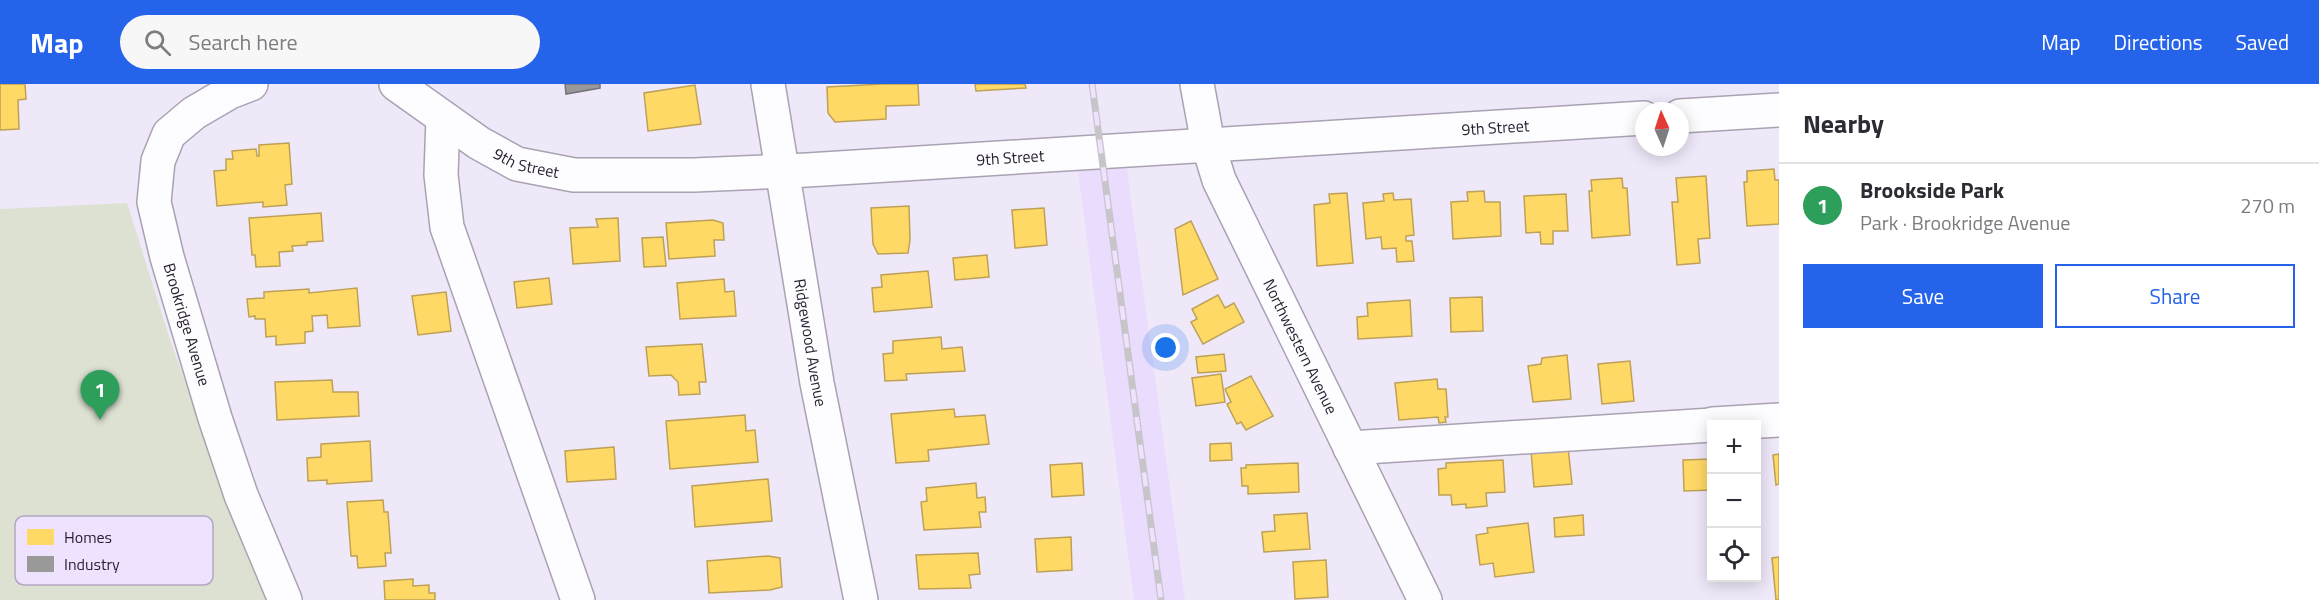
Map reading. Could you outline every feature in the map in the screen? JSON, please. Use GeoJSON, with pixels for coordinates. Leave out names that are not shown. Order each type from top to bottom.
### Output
{"type":"FeatureCollection","features":[{"type":"Feature","properties":{"kind":"street","name":"Brookridge Avenue"},"geometry":{"type":"LineString","coordinates":[[251,84],[230,92],[195,113],[169,134],[158,161],[154,202],[167,257],[215,418],[241,495],[285,600]]}},
{"type":"Feature","properties":{"kind":"street","name":"Ridgewood Avenue"},"geometry":{"type":"LineString","coordinates":[[768,84],[817,383],[861,600]]}},
{"type":"Feature","properties":{"kind":"street","name":"Northwestern Avenue"},"geometry":{"type":"LineString","coordinates":[[1197,84],[1208,144],[1219,180],[1425,600]]}},
{"type":"Feature","properties":{"kind":"street","name":"9th Street"},"geometry":{"type":"LineString","coordinates":[[393,85],[479,143],[517,164],[574,175],[694,175],[783,171],[1635,119]]}},
{"type":"Feature","properties":{"kind":"street"},"geometry":{"type":"LineString","coordinates":[[1689,115],[1779,110]]}},
{"type":"Feature","properties":{"kind":"street"},"geometry":{"type":"LineString","coordinates":[[443,118],[441,175],[447,227],[578,600]]}},
{"type":"Feature","properties":{"kind":"street"},"geometry":{"type":"LineString","coordinates":[[1761,421],[1779,420]]}},
{"type":"Feature","properties":{"kind":"street"},"geometry":{"type":"LineString","coordinates":[[1350,448],[1707,425]]}},
{"type":"Feature","properties":{"kind":"shaded area"},"geometry":{"type":"Polygon","coordinates":[[[1127,168],[1185,600],[1134,600],[1078,171],[1127,168]]]}},
{"type":"Feature","properties":{"kind":"green space"},"geometry":{"type":"Polygon","coordinates":[[[127,203],[171,343],[228,497],[277,600],[0,600],[0,209],[127,203]]]}},
{"type":"Feature","properties":{"kind":"building: Homes"},"geometry":{"type":"Polygon","coordinates":[[[0,84],[25,84],[26,99],[18,100],[19,129],[0,130],[0,84]]]}},
{"type":"Feature","properties":{"kind":"building: Homes"},"geometry":{"type":"Polygon","coordinates":[[[918,84],[919,105],[886,106],[886,119],[835,122],[828,113],[827,87],[918,84]]]}},
{"type":"Feature","properties":{"kind":"building: Homes"},"geometry":{"type":"Polygon","coordinates":[[[975,84],[1025,84],[1026,88],[976,91],[975,84]]]}},
{"type":"Feature","properties":{"kind":"building: Homes"},"geometry":{"type":"Polygon","coordinates":[[[695,85],[701,124],[648,131],[644,93],[695,85]]]}},
{"type":"Feature","properties":{"kind":"building: Homes"},"geometry":{"type":"Polygon","coordinates":[[[289,143],[292,184],[285,185],[287,205],[263,207],[263,202],[217,206],[214,171],[226,170],[226,159],[233,159],[232,151],[256,149],[257,156],[259,156],[259,145],[289,143]]]}},
{"type":"Feature","properties":{"kind":"building: Homes"},"geometry":{"type":"Polygon","coordinates":[[[1774,169],[1775,180],[1779,180],[1779,224],[1747,226],[1744,182],[1747,182],[1747,171],[1774,169]]]}},
{"type":"Feature","properties":{"kind":"building: Homes"},"geometry":{"type":"Polygon","coordinates":[[[1706,176],[1710,238],[1698,239],[1700,263],[1677,265],[1672,202],[1678,202],[1676,178],[1706,176]]]}},
{"type":"Feature","properties":{"kind":"building: Homes"},"geometry":{"type":"Polygon","coordinates":[[[1622,178],[1623,188],[1627,188],[1630,235],[1592,238],[1589,191],[1592,191],[1591,180],[1622,178]]]}},
{"type":"Feature","properties":{"kind":"building: Homes"},"geometry":{"type":"Polygon","coordinates":[[[1484,191],[1485,202],[1500,202],[1501,236],[1453,239],[1451,202],[1468,201],[1467,192],[1484,191]]]}},
{"type":"Feature","properties":{"kind":"building: Homes"},"geometry":{"type":"Polygon","coordinates":[[[1347,193],[1353,263],[1317,266],[1314,205],[1330,203],[1329,194],[1347,193]]]}},
{"type":"Feature","properties":{"kind":"building: Homes"},"geometry":{"type":"Polygon","coordinates":[[[1393,193],[1394,200],[1411,199],[1414,235],[1406,236],[1406,241],[1412,241],[1414,261],[1397,262],[1396,248],[1382,249],[1381,237],[1366,239],[1363,203],[1384,201],[1383,194],[1393,193]]]}},
{"type":"Feature","properties":{"kind":"building: Homes"},"geometry":{"type":"Polygon","coordinates":[[[1566,194],[1568,231],[1553,231],[1553,244],[1541,244],[1540,232],[1526,233],[1524,196],[1566,194]]]}},
{"type":"Feature","properties":{"kind":"building: Homes"},"geometry":{"type":"Polygon","coordinates":[[[909,206],[908,253],[878,254],[873,244],[871,208],[909,206]]]}},
{"type":"Feature","properties":{"kind":"building: Homes"},"geometry":{"type":"Polygon","coordinates":[[[1044,208],[1047,245],[1015,248],[1012,210],[1044,208]]]}},
{"type":"Feature","properties":{"kind":"building: Homes"},"geometry":{"type":"Polygon","coordinates":[[[321,213],[323,241],[307,242],[307,245],[292,246],[293,251],[279,252],[280,266],[256,267],[255,255],[252,255],[249,218],[321,213]]]}},
{"type":"Feature","properties":{"kind":"building: Homes"},"geometry":{"type":"Polygon","coordinates":[[[618,218],[620,261],[573,264],[570,228],[598,227],[596,219],[618,218]]]}},
{"type":"Feature","properties":{"kind":"building: Homes"},"geometry":{"type":"Polygon","coordinates":[[[713,220],[723,223],[724,240],[714,240],[715,256],[669,259],[666,223],[713,220]]]}},
{"type":"Feature","properties":{"kind":"building: Homes"},"geometry":{"type":"Polygon","coordinates":[[[1191,221],[1218,279],[1183,295],[1175,229],[1191,221]]]}},
{"type":"Feature","properties":{"kind":"building: Homes"},"geometry":{"type":"Polygon","coordinates":[[[663,237],[666,266],[644,267],[642,238],[663,237]]]}},
{"type":"Feature","properties":{"kind":"building: Homes"},"geometry":{"type":"Polygon","coordinates":[[[987,255],[989,277],[955,280],[953,258],[987,255]]]}},
{"type":"Feature","properties":{"kind":"building: Homes"},"geometry":{"type":"Polygon","coordinates":[[[928,271],[932,307],[874,312],[872,288],[882,287],[881,275],[928,271]]]}},
{"type":"Feature","properties":{"kind":"building: Homes"},"geometry":{"type":"Polygon","coordinates":[[[549,278],[552,304],[517,308],[514,282],[549,278]]]}},
{"type":"Feature","properties":{"kind":"building: Homes"},"geometry":{"type":"Polygon","coordinates":[[[724,279],[725,292],[734,291],[736,316],[680,319],[677,283],[724,279]]]}},
{"type":"Feature","properties":{"kind":"building: Homes"},"geometry":{"type":"Polygon","coordinates":[[[357,288],[360,326],[328,328],[327,315],[312,316],[313,331],[305,332],[305,343],[276,345],[276,336],[266,337],[265,319],[249,317],[247,299],[264,298],[264,292],[309,289],[309,293],[357,288]]]}},
{"type":"Feature","properties":{"kind":"building: Homes"},"geometry":{"type":"Polygon","coordinates":[[[446,292],[451,331],[418,335],[412,296],[446,292]]]}},
{"type":"Feature","properties":{"kind":"building: Homes"},"geometry":{"type":"Polygon","coordinates":[[[1218,295],[1225,308],[1234,303],[1244,322],[1203,344],[1191,322],[1197,319],[1192,309],[1218,295]]]}},
{"type":"Feature","properties":{"kind":"building: Homes"},"geometry":{"type":"Polygon","coordinates":[[[1482,297],[1483,331],[1451,332],[1450,298],[1482,297]]]}},
{"type":"Feature","properties":{"kind":"building: Homes"},"geometry":{"type":"Polygon","coordinates":[[[1410,300],[1412,336],[1358,339],[1357,317],[1368,316],[1367,303],[1410,300]]]}},
{"type":"Feature","properties":{"kind":"building: Homes"},"geometry":{"type":"Polygon","coordinates":[[[941,337],[942,349],[962,347],[965,371],[906,374],[907,380],[885,381],[883,354],[893,353],[893,341],[941,337]]]}},
{"type":"Feature","properties":{"kind":"building: Homes"},"geometry":{"type":"Polygon","coordinates":[[[702,344],[706,382],[699,382],[700,394],[679,395],[678,382],[671,375],[649,376],[646,347],[702,344]]]}},
{"type":"Feature","properties":{"kind":"building: Homes"},"geometry":{"type":"Polygon","coordinates":[[[1224,354],[1226,371],[1198,373],[1196,357],[1224,354]]]}},
{"type":"Feature","properties":{"kind":"building: Homes"},"geometry":{"type":"Polygon","coordinates":[[[1567,355],[1571,399],[1533,402],[1528,366],[1541,364],[1542,358],[1567,355]]]}},
{"type":"Feature","properties":{"kind":"building: Homes"},"geometry":{"type":"Polygon","coordinates":[[[1630,361],[1634,401],[1602,404],[1598,364],[1630,361]]]}},
{"type":"Feature","properties":{"kind":"building: Homes"},"geometry":{"type":"Polygon","coordinates":[[[1221,374],[1225,402],[1196,406],[1192,378],[1221,374]]]}},
{"type":"Feature","properties":{"kind":"building: Homes"},"geometry":{"type":"Polygon","coordinates":[[[1251,376],[1273,416],[1246,430],[1241,422],[1237,424],[1227,404],[1231,402],[1225,389],[1251,376]]]}},
{"type":"Feature","properties":{"kind":"building: Homes"},"geometry":{"type":"Polygon","coordinates":[[[1437,379],[1438,389],[1446,389],[1448,417],[1445,417],[1446,422],[1439,423],[1438,417],[1399,420],[1395,383],[1437,379]]]}},
{"type":"Feature","properties":{"kind":"building: Homes"},"geometry":{"type":"Polygon","coordinates":[[[332,380],[333,392],[358,392],[359,416],[277,420],[275,382],[332,380]]]}},
{"type":"Feature","properties":{"kind":"building: Homes"},"geometry":{"type":"Polygon","coordinates":[[[954,409],[955,417],[985,415],[989,444],[928,450],[929,461],[896,463],[891,414],[954,409]]]}},
{"type":"Feature","properties":{"kind":"building: Homes"},"geometry":{"type":"Polygon","coordinates":[[[745,415],[746,431],[755,430],[758,462],[670,469],[666,421],[745,415]]]}},
{"type":"Feature","properties":{"kind":"building: Homes"},"geometry":{"type":"Polygon","coordinates":[[[370,441],[372,481],[327,484],[327,480],[308,481],[307,458],[321,457],[321,444],[370,441]]]}},
{"type":"Feature","properties":{"kind":"building: Homes"},"geometry":{"type":"Polygon","coordinates":[[[1231,443],[1232,460],[1210,461],[1210,444],[1231,443]]]}},
{"type":"Feature","properties":{"kind":"building: Homes"},"geometry":{"type":"Polygon","coordinates":[[[614,447],[616,479],[567,482],[565,451],[614,447]]]}},
{"type":"Feature","properties":{"kind":"building: Homes"},"geometry":{"type":"Polygon","coordinates":[[[1568,447],[1572,484],[1534,487],[1531,451],[1568,447]]]}},
{"type":"Feature","properties":{"kind":"building: Homes"},"geometry":{"type":"Polygon","coordinates":[[[1779,454],[1779,484],[1776,485],[1773,455],[1779,454]]]}},
{"type":"Feature","properties":{"kind":"building: Homes"},"geometry":{"type":"Polygon","coordinates":[[[1707,459],[1707,490],[1684,491],[1683,460],[1707,459]]]}},
{"type":"Feature","properties":{"kind":"building: Homes"},"geometry":{"type":"Polygon","coordinates":[[[1503,460],[1505,492],[1486,493],[1487,506],[1466,508],[1466,504],[1452,505],[1451,495],[1439,495],[1438,469],[1446,468],[1446,463],[1503,460]]]}},
{"type":"Feature","properties":{"kind":"building: Homes"},"geometry":{"type":"Polygon","coordinates":[[[1082,463],[1084,495],[1052,497],[1050,465],[1082,463]]]}},
{"type":"Feature","properties":{"kind":"building: Homes"},"geometry":{"type":"Polygon","coordinates":[[[1298,463],[1299,492],[1248,494],[1248,486],[1242,486],[1241,468],[1246,468],[1246,465],[1298,463]]]}},
{"type":"Feature","properties":{"kind":"building: Homes"},"geometry":{"type":"Polygon","coordinates":[[[768,479],[772,521],[695,527],[692,486],[768,479]]]}},
{"type":"Feature","properties":{"kind":"building: Homes"},"geometry":{"type":"Polygon","coordinates":[[[976,483],[977,498],[985,497],[986,512],[979,512],[981,527],[924,530],[921,502],[927,501],[926,488],[976,483]]]}},
{"type":"Feature","properties":{"kind":"building: Homes"},"geometry":{"type":"Polygon","coordinates":[[[383,500],[384,512],[388,512],[391,553],[385,553],[386,566],[358,568],[357,556],[351,556],[347,502],[383,500]]]}},
{"type":"Feature","properties":{"kind":"building: Homes"},"geometry":{"type":"Polygon","coordinates":[[[1307,513],[1310,549],[1264,552],[1262,532],[1275,531],[1274,515],[1307,513]]]}},
{"type":"Feature","properties":{"kind":"building: Homes"},"geometry":{"type":"Polygon","coordinates":[[[1583,515],[1584,535],[1555,537],[1554,518],[1583,515]]]}},
{"type":"Feature","properties":{"kind":"building: Homes"},"geometry":{"type":"Polygon","coordinates":[[[1528,523],[1534,572],[1495,577],[1493,563],[1480,565],[1476,535],[1488,533],[1487,528],[1528,523]]]}},
{"type":"Feature","properties":{"kind":"building: Homes"},"geometry":{"type":"Polygon","coordinates":[[[1071,537],[1072,570],[1037,572],[1035,539],[1071,537]]]}},
{"type":"Feature","properties":{"kind":"building: Homes"},"geometry":{"type":"Polygon","coordinates":[[[978,553],[980,574],[969,575],[971,588],[919,589],[916,555],[978,553]]]}},
{"type":"Feature","properties":{"kind":"building: Homes"},"geometry":{"type":"Polygon","coordinates":[[[768,556],[780,558],[782,587],[770,590],[709,593],[707,561],[768,556]]]}},
{"type":"Feature","properties":{"kind":"building: Homes"},"geometry":{"type":"Polygon","coordinates":[[[1779,557],[1779,600],[1776,600],[1772,558],[1779,557]]]}},
{"type":"Feature","properties":{"kind":"building: Homes"},"geometry":{"type":"Polygon","coordinates":[[[1326,560],[1328,597],[1295,599],[1293,562],[1326,560]]]}},
{"type":"Feature","properties":{"kind":"building: Homes"},"geometry":{"type":"Polygon","coordinates":[[[413,579],[413,586],[429,585],[429,593],[435,593],[435,600],[385,600],[384,581],[413,579]]]}},
{"type":"Feature","properties":{"kind":"building: Industry"},"geometry":{"type":"Polygon","coordinates":[[[565,84],[600,84],[600,88],[566,94],[565,84]]]}},
{"type":"Feature","properties":{"kind":"railway"},"geometry":{"type":"LineString","coordinates":[[1092,84],[1161,600]]}},
{"type":"Feature","properties":{"kind":"place","name":"Brookside Park"},"geometry":{"type":"Point","coordinates":[100,420]}}]}
